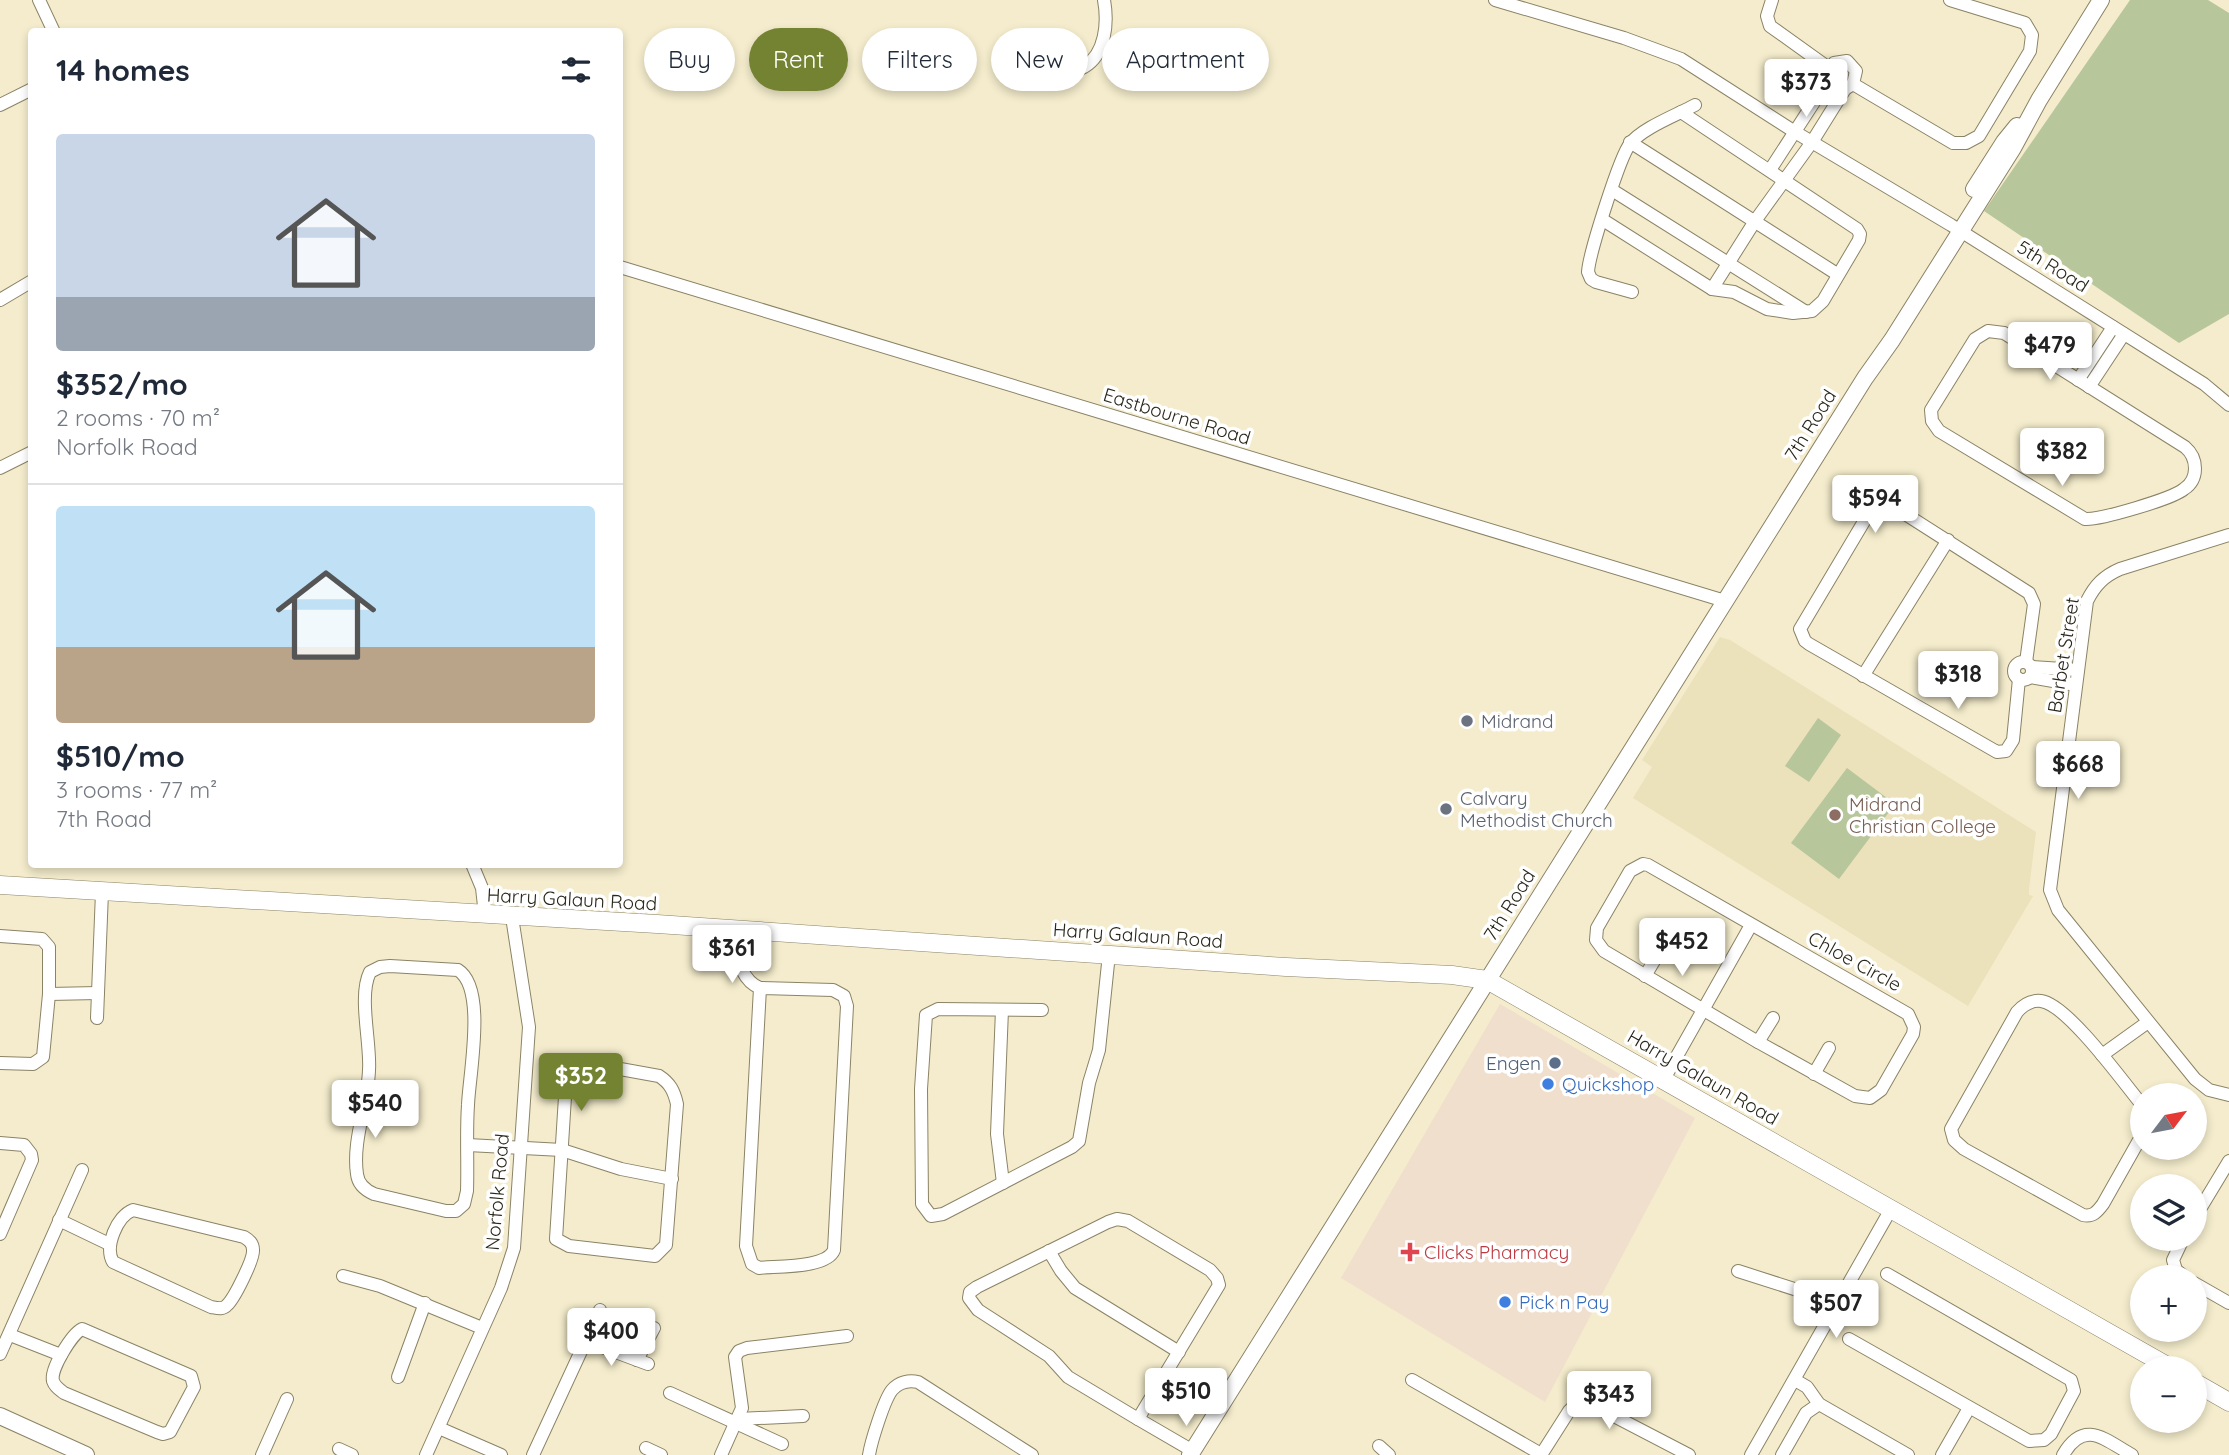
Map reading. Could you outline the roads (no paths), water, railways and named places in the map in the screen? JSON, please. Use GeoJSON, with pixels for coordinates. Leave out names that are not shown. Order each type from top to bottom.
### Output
{"type":"FeatureCollection","features":[{"type":"Feature","properties":{"kind":"main road","name":"Harry Galaun Road"},"geometry":{"type":"LineString","coordinates":[[0,885],[1286,967],[1452,975],[1487,980],[2150,1356]]}},
{"type":"Feature","properties":{"kind":"main road"},"geometry":{"type":"LineString","coordinates":[[2207,1389],[2229,1402]]}},
{"type":"Feature","properties":{"kind":"street"},"geometry":{"type":"LineString","coordinates":[[39,0],[52,28]]}},
{"type":"Feature","properties":{"kind":"street"},"geometry":{"type":"LineString","coordinates":[[1088,63],[1095,56],[1104,36],[1104,0]]}},
{"type":"Feature","properties":{"kind":"street","name":"5th Road"},"geometry":{"type":"LineString","coordinates":[[1495,0],[1669,54],[1693,66],[1795,132],[1955,228],[2204,384],[2229,404]]}},
{"type":"Feature","properties":{"kind":"street"},"geometry":{"type":"LineString","coordinates":[[1772,0],[1767,16],[1770,26],[1829,74],[1835,87],[1849,87],[1954,143],[1972,141],[1979,136],[2029,51],[2032,35],[2025,23],[1950,0]]}},
{"type":"Feature","properties":{"kind":"street","name":"7th Road"},"geometry":{"type":"LineString","coordinates":[[1191,1453],[1865,378],[1892,340],[2004,142],[2039,100],[2101,0]]}},
{"type":"Feature","properties":{"kind":"street"},"geometry":{"type":"LineString","coordinates":[[1712,289],[1755,220],[1849,87],[1856,71],[1847,61],[1840,61],[1829,74],[1770,170]]}},
{"type":"Feature","properties":{"kind":"street"},"geometry":{"type":"LineString","coordinates":[[0,105],[28,91]]}},
{"type":"Feature","properties":{"kind":"street"},"geometry":{"type":"LineString","coordinates":[[1633,292],[1596,282],[1588,276],[1588,267],[1612,190],[1630,142],[1695,105]]}},
{"type":"Feature","properties":{"kind":"street"},"geometry":{"type":"LineString","coordinates":[[1603,220],[1712,289],[1734,292],[1767,309],[1806,312],[1819,306],[1859,240],[1857,229],[1681,112]]}},
{"type":"Feature","properties":{"kind":"street"},"geometry":{"type":"LineString","coordinates":[[1808,112],[1823,123]]}},
{"type":"Feature","properties":{"kind":"street"},"geometry":{"type":"LineString","coordinates":[[1630,142],[1837,274]]}},
{"type":"Feature","properties":{"kind":"street"},"geometry":{"type":"LineString","coordinates":[[1785,148],[1800,157]]}},
{"type":"Feature","properties":{"kind":"street"},"geometry":{"type":"LineString","coordinates":[[1612,190],[1806,312]]}},
{"type":"Feature","properties":{"kind":"street","name":"Eastbourne Road"},"geometry":{"type":"LineString","coordinates":[[623,268],[1725,601]]}},
{"type":"Feature","properties":{"kind":"street"},"geometry":{"type":"LineString","coordinates":[[0,300],[28,283]]}},
{"type":"Feature","properties":{"kind":"street"},"geometry":{"type":"LineString","coordinates":[[2084,383],[2118,330]]}},
{"type":"Feature","properties":{"kind":"street"},"geometry":{"type":"LineString","coordinates":[[1988,331],[2004,333],[2084,383],[2190,451],[2194,457],[2194,475],[2185,489],[2099,519],[2085,519],[1939,431],[1932,421],[1931,410],[1938,398],[1975,339],[1988,331]]}},
{"type":"Feature","properties":{"kind":"street"},"geometry":{"type":"LineString","coordinates":[[0,468],[28,454]]}},
{"type":"Feature","properties":{"kind":"street"},"geometry":{"type":"LineString","coordinates":[[1888,503],[1948,540],[2029,593],[2034,604],[2027,672],[2013,740],[2009,748],[2002,752],[1990,749],[1809,645],[1800,629],[1869,513],[1877,505],[1888,503]]}},
{"type":"Feature","properties":{"kind":"street","name":"Barbet Street"},"geometry":{"type":"LineString","coordinates":[[2229,535],[2129,566],[2105,577],[2094,588],[2087,601],[2050,882],[2051,896],[2058,910],[2195,1079],[2209,1090],[2229,1095]]}},
{"type":"Feature","properties":{"kind":"street"},"geometry":{"type":"LineString","coordinates":[[1863,676],[1948,540]]}},
{"type":"Feature","properties":{"kind":"street"},"geometry":{"type":"LineString","coordinates":[[2027,672],[2078,670]]}},
{"type":"Feature","properties":{"kind":"street"},"geometry":{"type":"LineString","coordinates":[[2027,672],[2076,685]]}},
{"type":"Feature","properties":{"kind":"street","name":"Chloe Circle"},"geometry":{"type":"LineString","coordinates":[[1648,865],[1902,1009],[1914,1027],[1910,1041],[1881,1090],[1870,1098],[1855,1096],[1645,976],[1604,951],[1595,934],[1626,878],[1636,867],[1648,865]]}},
{"type":"Feature","properties":{"kind":"street"},"geometry":{"type":"LineString","coordinates":[[474,868],[482,888],[485,915]]}},
{"type":"Feature","properties":{"kind":"street"},"geometry":{"type":"LineString","coordinates":[[97,1018],[102,892]]}},
{"type":"Feature","properties":{"kind":"street","name":"Norfolk Road"},"geometry":{"type":"LineString","coordinates":[[426,1455],[501,1288],[514,1248],[529,1027],[512,917]]}},
{"type":"Feature","properties":{"kind":"street"},"geometry":{"type":"LineString","coordinates":[[1664,1079],[1751,925]]}},
{"type":"Feature","properties":{"kind":"street"},"geometry":{"type":"LineString","coordinates":[[737,930],[740,966],[751,982],[760,988],[833,990],[844,996],[847,1006],[834,1250],[829,1258],[819,1262],[759,1268],[752,1264],[746,1246],[760,988]]}},
{"type":"Feature","properties":{"kind":"street"},"geometry":{"type":"LineString","coordinates":[[0,936],[42,939],[48,943],[49,994],[44,1055],[41,1060],[29,1064],[0,1063]]}},
{"type":"Feature","properties":{"kind":"street"},"geometry":{"type":"LineString","coordinates":[[1645,976],[1660,951]]}},
{"type":"Feature","properties":{"kind":"street"},"geometry":{"type":"LineString","coordinates":[[1042,1010],[938,1009],[926,1016],[921,1089],[922,1204],[926,1213],[936,1216],[1003,1183],[1072,1147],[1081,1136],[1089,1083],[1100,1045],[1109,954]]}},
{"type":"Feature","properties":{"kind":"street"},"geometry":{"type":"LineString","coordinates":[[376,968],[458,970],[468,979],[475,1034],[468,1106],[468,1145],[467,1191],[464,1204],[456,1211],[373,1194],[364,1188],[357,1178],[357,1144],[369,1070],[366,987],[368,975],[376,968]]}},
{"type":"Feature","properties":{"kind":"street"},"geometry":{"type":"LineString","coordinates":[[49,994],[98,993]]}},
{"type":"Feature","properties":{"kind":"street"},"geometry":{"type":"LineString","coordinates":[[2130,1090],[2102,1055],[2056,1007],[2041,1001],[2027,1004],[2017,1012],[1952,1125],[1954,1140],[1964,1149],[2083,1215],[2094,1214],[2103,1204],[2130,1156]]}},
{"type":"Feature","properties":{"kind":"street"},"geometry":{"type":"LineString","coordinates":[[1002,1010],[997,1134],[1003,1183]]}},
{"type":"Feature","properties":{"kind":"street"},"geometry":{"type":"LineString","coordinates":[[1758,1042],[1773,1018]]}},
{"type":"Feature","properties":{"kind":"street"},"geometry":{"type":"LineString","coordinates":[[2102,1055],[2148,1022]]}},
{"type":"Feature","properties":{"kind":"street"},"geometry":{"type":"LineString","coordinates":[[1814,1074],[1829,1048]]}},
{"type":"Feature","properties":{"kind":"street"},"geometry":{"type":"LineString","coordinates":[[583,1061],[659,1076],[670,1086],[677,1104],[666,1245],[659,1254],[652,1256],[564,1245],[558,1241],[555,1234],[562,1150],[567,1071],[573,1063],[583,1061]]}},
{"type":"Feature","properties":{"kind":"street"},"geometry":{"type":"LineString","coordinates":[[0,1143],[23,1146],[31,1154],[32,1160],[0,1234]]}},
{"type":"Feature","properties":{"kind":"street"},"geometry":{"type":"LineString","coordinates":[[468,1145],[562,1150],[610,1166],[672,1179]]}},
{"type":"Feature","properties":{"kind":"street"},"geometry":{"type":"LineString","coordinates":[[2207,1197],[2229,1161]]}},
{"type":"Feature","properties":{"kind":"street"},"geometry":{"type":"LineString","coordinates":[[0,1354],[82,1170]]}},
{"type":"Feature","properties":{"kind":"street"},"geometry":{"type":"LineString","coordinates":[[1751,1455],[1891,1209]]}},
{"type":"Feature","properties":{"kind":"street"},"geometry":{"type":"LineString","coordinates":[[133,1210],[244,1237],[253,1245],[254,1252],[229,1303],[219,1308],[113,1262],[109,1254],[109,1244],[124,1215],[133,1210]]}},
{"type":"Feature","properties":{"kind":"street"},"geometry":{"type":"LineString","coordinates":[[59,1220],[109,1244]]}},
{"type":"Feature","properties":{"kind":"street"},"geometry":{"type":"LineString","coordinates":[[1138,1419],[1217,1292],[1219,1285],[1210,1270],[1123,1220],[1108,1222],[973,1289],[969,1295],[978,1310],[1049,1356],[1068,1377],[1191,1453]]}},
{"type":"Feature","properties":{"kind":"street"},"geometry":{"type":"LineString","coordinates":[[1049,1251],[1075,1288],[1179,1352]]}},
{"type":"Feature","properties":{"kind":"street"},"geometry":{"type":"LineString","coordinates":[[1738,1271],[1838,1303]]}},
{"type":"Feature","properties":{"kind":"street"},"geometry":{"type":"LineString","coordinates":[[1849,1339],[2029,1441],[2039,1441],[2051,1434],[2074,1391],[2074,1384],[2068,1377],[1887,1274]]}},
{"type":"Feature","properties":{"kind":"street"},"geometry":{"type":"LineString","coordinates":[[343,1276],[364,1280],[482,1328]]}},
{"type":"Feature","properties":{"kind":"street"},"geometry":{"type":"LineString","coordinates":[[2207,1290],[2229,1303]]}},
{"type":"Feature","properties":{"kind":"street"},"geometry":{"type":"LineString","coordinates":[[398,1377],[425,1303]]}},
{"type":"Feature","properties":{"kind":"street"},"geometry":{"type":"LineString","coordinates":[[533,1455],[600,1310]]}},
{"type":"Feature","properties":{"kind":"street"},"geometry":{"type":"LineString","coordinates":[[0,1322],[11,1331],[61,1355]]}},
{"type":"Feature","properties":{"kind":"street"},"geometry":{"type":"LineString","coordinates":[[586,1341],[642,1362],[654,1328]]}},
{"type":"Feature","properties":{"kind":"street"},"geometry":{"type":"LineString","coordinates":[[82,1329],[88,1330],[189,1375],[194,1387],[173,1429],[163,1434],[61,1391],[54,1385],[52,1376],[61,1355],[75,1333],[82,1329]]}},
{"type":"Feature","properties":{"kind":"street"},"geometry":{"type":"LineString","coordinates":[[721,1455],[742,1408],[735,1357],[739,1351],[847,1336]]}},
{"type":"Feature","properties":{"kind":"street"},"geometry":{"type":"LineString","coordinates":[[1412,1380],[1541,1454],[1569,1411],[1574,1406],[1589,1403],[1689,1455]]}},
{"type":"Feature","properties":{"kind":"street"},"geometry":{"type":"LineString","coordinates":[[1794,1380],[1807,1387],[1819,1404],[1908,1455]]}},
{"type":"Feature","properties":{"kind":"street"},"geometry":{"type":"LineString","coordinates":[[869,1455],[889,1395],[899,1385],[911,1381],[918,1382],[1032,1455]]}},
{"type":"Feature","properties":{"kind":"street"},"geometry":{"type":"LineString","coordinates":[[670,1392],[782,1444]]}},
{"type":"Feature","properties":{"kind":"street"},"geometry":{"type":"LineString","coordinates":[[262,1455],[286,1399]]}},
{"type":"Feature","properties":{"kind":"street"},"geometry":{"type":"LineString","coordinates":[[1782,1455],[1806,1413],[1819,1404]]}},
{"type":"Feature","properties":{"kind":"street"},"geometry":{"type":"LineString","coordinates":[[1942,1455],[1969,1408]]}},
{"type":"Feature","properties":{"kind":"street"},"geometry":{"type":"LineString","coordinates":[[0,1416],[62,1450],[81,1454]]}},
{"type":"Feature","properties":{"kind":"street"},"geometry":{"type":"LineString","coordinates":[[737,1421],[803,1416]]}},
{"type":"Feature","properties":{"kind":"street"},"geometry":{"type":"LineString","coordinates":[[439,1428],[495,1454]]}},
{"type":"Feature","properties":{"kind":"street"},"geometry":{"type":"LineString","coordinates":[[2065,1450],[2073,1439],[2093,1434],[2132,1455]]}},
{"type":"Feature","properties":{"kind":"street"},"geometry":{"type":"LineString","coordinates":[[646,1448],[661,1455]]}},
{"type":"Feature","properties":{"kind":"street"},"geometry":{"type":"LineString","coordinates":[[340,1449],[352,1455]]}},
{"type":"Feature","properties":{"kind":"place","name":"Midrand"},"geometry":{"type":"Point","coordinates":[1467,721]}},
{"type":"Feature","properties":{"kind":"place","name":"Calvary Methodist Church"},"geometry":{"type":"Point","coordinates":[1446,809]}},
{"type":"Feature","properties":{"kind":"place","name":"Midrand Christian College"},"geometry":{"type":"Point","coordinates":[1835,815]}},
{"type":"Feature","properties":{"kind":"place","name":"Engen"},"geometry":{"type":"Point","coordinates":[1555,1063]}},
{"type":"Feature","properties":{"kind":"place","name":"Quickshop"},"geometry":{"type":"Point","coordinates":[1548,1084]}},
{"type":"Feature","properties":{"kind":"place","name":"Clicks Pharmacy"},"geometry":{"type":"Point","coordinates":[1410,1252]}},
{"type":"Feature","properties":{"kind":"place","name":"Pick n Pay"},"geometry":{"type":"Point","coordinates":[1505,1302]}}]}
